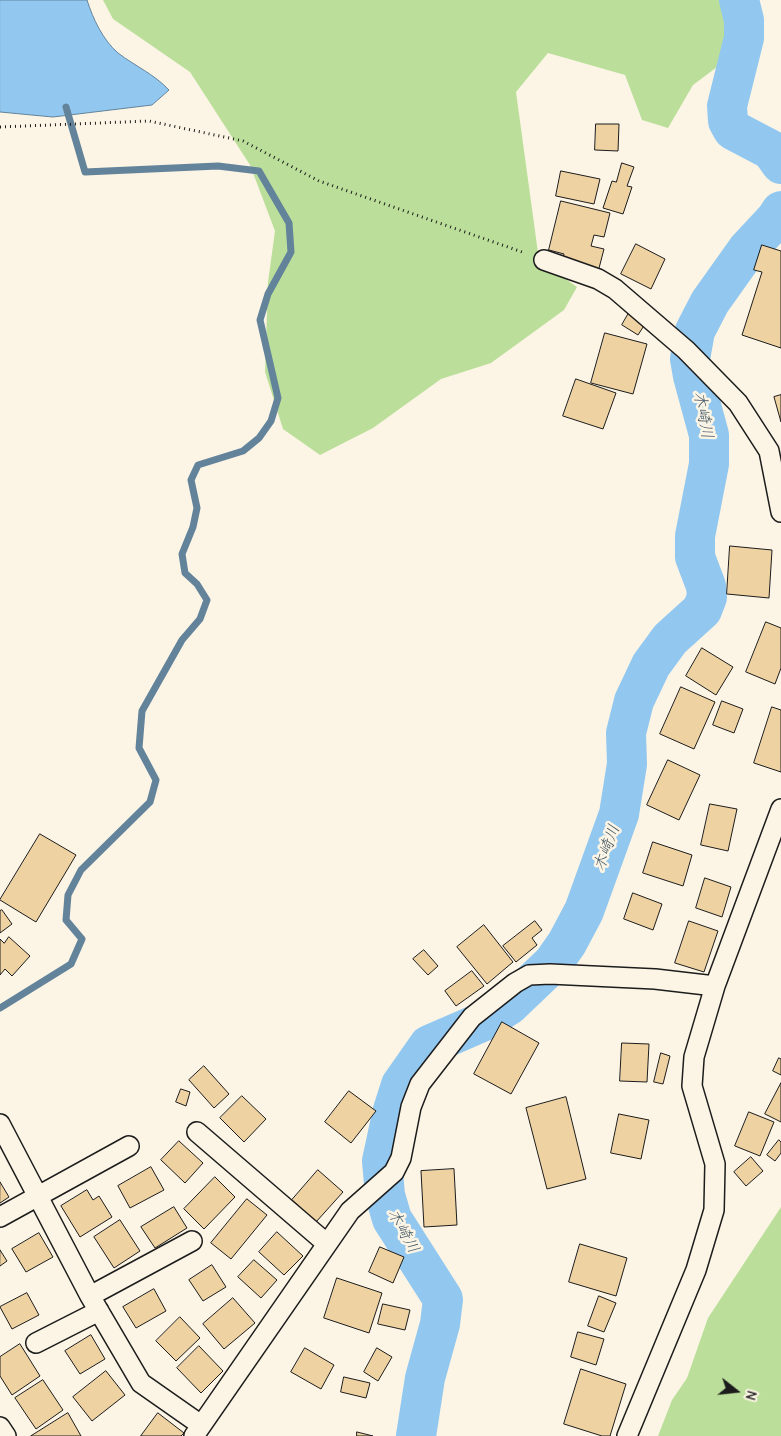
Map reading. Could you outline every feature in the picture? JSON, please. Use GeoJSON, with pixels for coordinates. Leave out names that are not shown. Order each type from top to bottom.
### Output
{"type":"FeatureCollection","features":[{"type":"Feature","properties":{"kind":"street"},"geometry":{"type":"LineString","coordinates":[[544,260],[598,279],[615,289],[686,350],[738,403],[768,451],[781,512]]}},
{"type":"Feature","properties":{"kind":"street"},"geometry":{"type":"LineString","coordinates":[[627,1436],[696,1270],[714,1210],[715,1164],[692,1086],[694,1057],[715,986],[781,809]]}},
{"type":"Feature","properties":{"kind":"street"},"geometry":{"type":"LineString","coordinates":[[0,1124],[94,1304],[141,1383],[198,1430],[350,1211],[394,1172],[401,1158],[411,1108],[420,1084],[472,1017],[515,983],[529,975],[550,974],[655,979],[715,986]]}},
{"type":"Feature","properties":{"kind":"street"},"geometry":{"type":"LineString","coordinates":[[197,1132],[326,1243]]}},
{"type":"Feature","properties":{"kind":"street"},"geometry":{"type":"LineString","coordinates":[[0,1217],[129,1146]]}},
{"type":"Feature","properties":{"kind":"street"},"geometry":{"type":"LineString","coordinates":[[36,1343],[192,1241]]}},
{"type":"Feature","properties":{"kind":"street"},"geometry":{"type":"LineString","coordinates":[[0,1427],[6,1436]]}},
{"type":"Feature","properties":{"kind":"path"},"geometry":{"type":"LineString","coordinates":[[0,127],[149,121],[243,141],[319,181],[544,260]]}},
{"type":"Feature","properties":{"kind":"green space"},"geometry":{"type":"Polygon","coordinates":[[[103,0],[730,0],[735,23],[721,64],[693,85],[668,128],[642,120],[625,75],[548,53],[516,92],[539,260],[577,287],[564,310],[491,363],[441,379],[373,428],[320,455],[283,429],[265,372],[268,282],[275,231],[250,165],[190,72],[113,19],[103,0]]]}},
{"type":"Feature","properties":{"kind":"green space"},"geometry":{"type":"Polygon","coordinates":[[[781,1207],[781,1436],[658,1436],[672,1400],[687,1378],[708,1318],[781,1207]]]}},
{"type":"Feature","properties":{"kind":"water"},"geometry":{"type":"Polygon","coordinates":[[[0,0],[87,0],[99,29],[113,48],[124,58],[157,79],[169,90],[152,105],[53,117],[0,112],[0,0]]]}},
{"type":"Feature","properties":{"kind":"building"},"geometry":{"type":"Polygon","coordinates":[[[596,124],[619,124],[618,151],[595,150],[596,124]]]}},
{"type":"Feature","properties":{"kind":"building"},"geometry":{"type":"Polygon","coordinates":[[[622,163],[634,167],[627,186],[632,187],[623,214],[603,208],[612,181],[616,182],[622,163]]]}},
{"type":"Feature","properties":{"kind":"building"},"geometry":{"type":"Polygon","coordinates":[[[561,171],[600,179],[594,204],[556,196],[561,171]]]}},
{"type":"Feature","properties":{"kind":"building"},"geometry":{"type":"Polygon","coordinates":[[[561,201],[610,213],[604,237],[594,235],[591,246],[604,249],[598,272],[562,261],[564,254],[549,250],[561,201]]]}},
{"type":"Feature","properties":{"kind":"building"},"geometry":{"type":"Polygon","coordinates":[[[636,244],[665,259],[651,289],[621,274],[636,244]]]}},
{"type":"Feature","properties":{"kind":"building"},"geometry":{"type":"Polygon","coordinates":[[[762,245],[781,251],[781,348],[742,335],[762,272],[754,270],[762,245]]]}},
{"type":"Feature","properties":{"kind":"building"},"geometry":{"type":"Polygon","coordinates":[[[630,311],[647,321],[638,335],[622,325],[630,311]]]}},
{"type":"Feature","properties":{"kind":"building"},"geometry":{"type":"Polygon","coordinates":[[[605,333],[647,344],[633,394],[591,383],[605,333]]]}},
{"type":"Feature","properties":{"kind":"building"},"geometry":{"type":"Polygon","coordinates":[[[576,379],[616,393],[603,429],[563,416],[576,379]]]}},
{"type":"Feature","properties":{"kind":"building"},"geometry":{"type":"Polygon","coordinates":[[[781,395],[781,422],[774,397],[781,395]]]}},
{"type":"Feature","properties":{"kind":"building"},"geometry":{"type":"Polygon","coordinates":[[[730,546],[772,550],[769,598],[727,594],[730,546]]]}},
{"type":"Feature","properties":{"kind":"building"},"geometry":{"type":"Polygon","coordinates":[[[766,622],[781,628],[781,668],[775,684],[746,672],[766,622]]]}},
{"type":"Feature","properties":{"kind":"building"},"geometry":{"type":"Polygon","coordinates":[[[702,648],[733,667],[716,695],[686,676],[702,648]]]}},
{"type":"Feature","properties":{"kind":"building"},"geometry":{"type":"Polygon","coordinates":[[[681,687],[715,702],[694,749],[660,734],[681,687]]]}},
{"type":"Feature","properties":{"kind":"building"},"geometry":{"type":"Polygon","coordinates":[[[722,701],[743,709],[734,733],[713,725],[722,701]]]}},
{"type":"Feature","properties":{"kind":"building"},"geometry":{"type":"Polygon","coordinates":[[[772,707],[781,710],[781,772],[754,763],[772,707]]]}},
{"type":"Feature","properties":{"kind":"building"},"geometry":{"type":"Polygon","coordinates":[[[668,760],[700,775],[679,820],[647,805],[668,760]]]}},
{"type":"Feature","properties":{"kind":"building"},"geometry":{"type":"Polygon","coordinates":[[[710,804],[737,809],[728,851],[701,845],[710,804]]]}},
{"type":"Feature","properties":{"kind":"building"},"geometry":{"type":"Polygon","coordinates":[[[40,834],[76,855],[36,922],[0,900],[40,834]]]}},
{"type":"Feature","properties":{"kind":"building"},"geometry":{"type":"Polygon","coordinates":[[[653,842],[692,855],[683,886],[643,873],[653,842]]]}},
{"type":"Feature","properties":{"kind":"building"},"geometry":{"type":"Polygon","coordinates":[[[705,878],[731,887],[722,917],[696,908],[705,878]]]}},
{"type":"Feature","properties":{"kind":"building"},"geometry":{"type":"Polygon","coordinates":[[[633,893],[662,904],[653,930],[624,919],[633,893]]]}},
{"type":"Feature","properties":{"kind":"building"},"geometry":{"type":"Polygon","coordinates":[[[2,910],[12,924],[0,933],[0,911],[2,910]]]}},
{"type":"Feature","properties":{"kind":"building"},"geometry":{"type":"Polygon","coordinates":[[[535,921],[542,930],[532,938],[537,945],[516,962],[503,946],[535,921]]]}},
{"type":"Feature","properties":{"kind":"building"},"geometry":{"type":"Polygon","coordinates":[[[689,921],[718,931],[704,972],[675,963],[689,921]]]}},
{"type":"Feature","properties":{"kind":"building"},"geometry":{"type":"Polygon","coordinates":[[[484,925],[513,962],[487,984],[457,947],[484,925]]]}},
{"type":"Feature","properties":{"kind":"building"},"geometry":{"type":"Polygon","coordinates":[[[9,937],[30,956],[12,976],[5,969],[0,975],[0,939],[4,943],[9,937]]]}},
{"type":"Feature","properties":{"kind":"building"},"geometry":{"type":"Polygon","coordinates":[[[424,950],[438,966],[428,975],[413,959],[424,950]]]}},
{"type":"Feature","properties":{"kind":"building"},"geometry":{"type":"Polygon","coordinates":[[[472,971],[484,986],[456,1006],[445,991],[472,971]]]}},
{"type":"Feature","properties":{"kind":"building"},"geometry":{"type":"Polygon","coordinates":[[[502,1022],[539,1043],[511,1094],[474,1074],[502,1022]]]}},
{"type":"Feature","properties":{"kind":"building"},"geometry":{"type":"Polygon","coordinates":[[[622,1043],[649,1044],[647,1082],[620,1081],[622,1043]]]}},
{"type":"Feature","properties":{"kind":"building"},"geometry":{"type":"Polygon","coordinates":[[[661,1053],[670,1056],[663,1084],[654,1082],[661,1053]]]}},
{"type":"Feature","properties":{"kind":"building"},"geometry":{"type":"Polygon","coordinates":[[[779,1058],[781,1059],[781,1075],[773,1071],[779,1058]]]}},
{"type":"Feature","properties":{"kind":"building"},"geometry":{"type":"Polygon","coordinates":[[[204,1066],[229,1094],[214,1108],[189,1080],[204,1066]]]}},
{"type":"Feature","properties":{"kind":"building"},"geometry":{"type":"Polygon","coordinates":[[[781,1083],[781,1122],[765,1114],[781,1083]]]}},
{"type":"Feature","properties":{"kind":"building"},"geometry":{"type":"Polygon","coordinates":[[[181,1089],[190,1092],[186,1106],[176,1102],[181,1089]]]}},
{"type":"Feature","properties":{"kind":"building"},"geometry":{"type":"Polygon","coordinates":[[[349,1091],[376,1111],[351,1143],[325,1122],[349,1091]]]}},
{"type":"Feature","properties":{"kind":"building"},"geometry":{"type":"Polygon","coordinates":[[[242,1096],[266,1119],[244,1142],[220,1118],[242,1096]]]}},
{"type":"Feature","properties":{"kind":"building"},"geometry":{"type":"Polygon","coordinates":[[[566,1097],[586,1179],[547,1189],[526,1108],[566,1097]]]}},
{"type":"Feature","properties":{"kind":"building"},"geometry":{"type":"Polygon","coordinates":[[[749,1112],[774,1122],[760,1156],[735,1146],[749,1112]]]}},
{"type":"Feature","properties":{"kind":"building"},"geometry":{"type":"Polygon","coordinates":[[[619,1114],[649,1120],[641,1159],[611,1153],[619,1114]]]}},
{"type":"Feature","properties":{"kind":"building"},"geometry":{"type":"Polygon","coordinates":[[[779,1140],[781,1142],[781,1153],[775,1161],[767,1155],[779,1140]]]}},
{"type":"Feature","properties":{"kind":"building"},"geometry":{"type":"Polygon","coordinates":[[[179,1141],[203,1163],[185,1183],[161,1160],[179,1141]]]}},
{"type":"Feature","properties":{"kind":"building"},"geometry":{"type":"Polygon","coordinates":[[[751,1157],[763,1171],[746,1186],[734,1172],[751,1157]]]}},
{"type":"Feature","properties":{"kind":"building"},"geometry":{"type":"Polygon","coordinates":[[[151,1167],[164,1190],[130,1208],[118,1186],[151,1167]]]}},
{"type":"Feature","properties":{"kind":"building"},"geometry":{"type":"Polygon","coordinates":[[[454,1169],[457,1225],[424,1227],[421,1171],[454,1169]]]}},
{"type":"Feature","properties":{"kind":"building"},"geometry":{"type":"Polygon","coordinates":[[[318,1170],[343,1192],[316,1222],[292,1200],[318,1170]]]}},
{"type":"Feature","properties":{"kind":"building"},"geometry":{"type":"Polygon","coordinates":[[[215,1177],[235,1197],[204,1229],[184,1209],[215,1177]]]}},
{"type":"Feature","properties":{"kind":"building"},"geometry":{"type":"Polygon","coordinates":[[[0,1182],[9,1197],[0,1203],[0,1182]]]}},
{"type":"Feature","properties":{"kind":"building"},"geometry":{"type":"Polygon","coordinates":[[[87,1190],[93,1200],[99,1196],[112,1217],[80,1237],[61,1206],[87,1190]]]}},
{"type":"Feature","properties":{"kind":"building"},"geometry":{"type":"Polygon","coordinates":[[[247,1199],[267,1215],[231,1259],[211,1243],[247,1199]]]}},
{"type":"Feature","properties":{"kind":"building"},"geometry":{"type":"Polygon","coordinates":[[[174,1207],[187,1228],[155,1248],[141,1227],[174,1207]]]}},
{"type":"Feature","properties":{"kind":"building"},"geometry":{"type":"Polygon","coordinates":[[[120,1220],[140,1251],[114,1268],[94,1237],[120,1220]]]}},
{"type":"Feature","properties":{"kind":"building"},"geometry":{"type":"Polygon","coordinates":[[[277,1232],[303,1256],[284,1275],[259,1252],[277,1232]]]}},
{"type":"Feature","properties":{"kind":"building"},"geometry":{"type":"Polygon","coordinates":[[[39,1233],[53,1257],[26,1272],[12,1249],[39,1233]]]}},
{"type":"Feature","properties":{"kind":"building"},"geometry":{"type":"Polygon","coordinates":[[[580,1244],[627,1258],[616,1296],[569,1282],[580,1244]]]}},
{"type":"Feature","properties":{"kind":"building"},"geometry":{"type":"Polygon","coordinates":[[[380,1247],[404,1257],[393,1283],[369,1272],[380,1247]]]}},
{"type":"Feature","properties":{"kind":"building"},"geometry":{"type":"Polygon","coordinates":[[[0,1250],[7,1261],[0,1266],[0,1250]]]}},
{"type":"Feature","properties":{"kind":"building"},"geometry":{"type":"Polygon","coordinates":[[[254,1260],[277,1280],[261,1298],[238,1277],[254,1260]]]}},
{"type":"Feature","properties":{"kind":"building"},"geometry":{"type":"Polygon","coordinates":[[[212,1265],[226,1287],[203,1301],[189,1280],[212,1265]]]}},
{"type":"Feature","properties":{"kind":"building"},"geometry":{"type":"Polygon","coordinates":[[[337,1278],[382,1293],[369,1333],[324,1318],[337,1278]]]}},
{"type":"Feature","properties":{"kind":"building"},"geometry":{"type":"Polygon","coordinates":[[[154,1289],[166,1311],[136,1328],[123,1307],[154,1289]]]}},
{"type":"Feature","properties":{"kind":"building"},"geometry":{"type":"Polygon","coordinates":[[[27,1293],[39,1315],[12,1329],[0,1307],[27,1293]]]}},
{"type":"Feature","properties":{"kind":"building"},"geometry":{"type":"Polygon","coordinates":[[[599,1296],[616,1303],[604,1332],[588,1326],[599,1296]]]}},
{"type":"Feature","properties":{"kind":"building"},"geometry":{"type":"Polygon","coordinates":[[[233,1298],[255,1323],[224,1349],[203,1324],[233,1298]]]}},
{"type":"Feature","properties":{"kind":"building"},"geometry":{"type":"Polygon","coordinates":[[[383,1304],[410,1310],[405,1330],[378,1324],[383,1304]]]}},
{"type":"Feature","properties":{"kind":"building"},"geometry":{"type":"Polygon","coordinates":[[[180,1317],[200,1338],[176,1361],[156,1341],[180,1317]]]}},
{"type":"Feature","properties":{"kind":"building"},"geometry":{"type":"Polygon","coordinates":[[[578,1332],[604,1339],[596,1365],[571,1357],[578,1332]]]}},
{"type":"Feature","properties":{"kind":"building"},"geometry":{"type":"Polygon","coordinates":[[[91,1335],[105,1359],[80,1374],[65,1351],[91,1335]]]}},
{"type":"Feature","properties":{"kind":"building"},"geometry":{"type":"Polygon","coordinates":[[[20,1344],[40,1376],[12,1395],[0,1376],[0,1357],[20,1344]]]}},
{"type":"Feature","properties":{"kind":"building"},"geometry":{"type":"Polygon","coordinates":[[[199,1346],[223,1371],[201,1393],[177,1368],[199,1346]]]}},
{"type":"Feature","properties":{"kind":"building"},"geometry":{"type":"Polygon","coordinates":[[[305,1348],[334,1365],[321,1389],[291,1372],[305,1348]]]}},
{"type":"Feature","properties":{"kind":"building"},"geometry":{"type":"Polygon","coordinates":[[[377,1348],[392,1357],[378,1381],[364,1372],[377,1348]]]}},
{"type":"Feature","properties":{"kind":"building"},"geometry":{"type":"Polygon","coordinates":[[[581,1369],[626,1384],[610,1436],[602,1436],[564,1424],[581,1369]]]}},
{"type":"Feature","properties":{"kind":"building"},"geometry":{"type":"Polygon","coordinates":[[[106,1371],[125,1395],[92,1421],[73,1397],[106,1371]]]}},
{"type":"Feature","properties":{"kind":"building"},"geometry":{"type":"Polygon","coordinates":[[[344,1377],[370,1383],[366,1398],[341,1392],[344,1377]]]}},
{"type":"Feature","properties":{"kind":"building"},"geometry":{"type":"Polygon","coordinates":[[[43,1380],[63,1410],[36,1429],[15,1398],[43,1380]]]}},
{"type":"Feature","properties":{"kind":"building"},"geometry":{"type":"Polygon","coordinates":[[[68,1413],[81,1436],[31,1436],[68,1413]]]}},
{"type":"Feature","properties":{"kind":"building"},"geometry":{"type":"Polygon","coordinates":[[[158,1413],[184,1433],[181,1436],[141,1436],[158,1413]]]}},
{"type":"Feature","properties":{"kind":"building"},"geometry":{"type":"Polygon","coordinates":[[[357,1432],[373,1436],[357,1436],[357,1432]]]}},
{"type":"Feature","properties":{"kind":"waterway","name":"木崎川"},"geometry":{"type":"LineString","coordinates":[[739,0],[744,20],[744,38],[727,106],[728,121],[733,130],[771,150],[781,164]]}},
{"type":"Feature","properties":{"kind":"waterway"},"geometry":{"type":"LineString","coordinates":[[0,1008],[71,964],[82,939],[66,920],[68,895],[81,870],[150,802],[156,780],[139,748],[142,711],[182,640],[200,619],[207,600],[197,584],[185,573],[182,554],[193,527],[197,508],[191,480],[198,465],[243,451],[259,438],[271,421],[278,398],[260,320],[268,294],[291,252],[289,223],[259,171],[218,166],[85,172],[66,107]]}},
{"type":"Feature","properties":{"kind":"waterway","name":"木崎川"},"geometry":{"type":"LineString","coordinates":[[416,1436],[425,1378],[440,1324],[443,1299],[392,1219],[385,1195],[382,1161],[393,1110],[401,1085],[429,1045],[482,1022],[509,1005],[553,963],[567,943],[584,911],[619,814],[627,764],[626,733],[634,701],[651,665],[670,639],[702,610],[707,597],[706,586],[695,557],[695,536],[709,464],[709,435],[690,359],[695,331],[710,302],[747,250],[781,211]]}}]}
